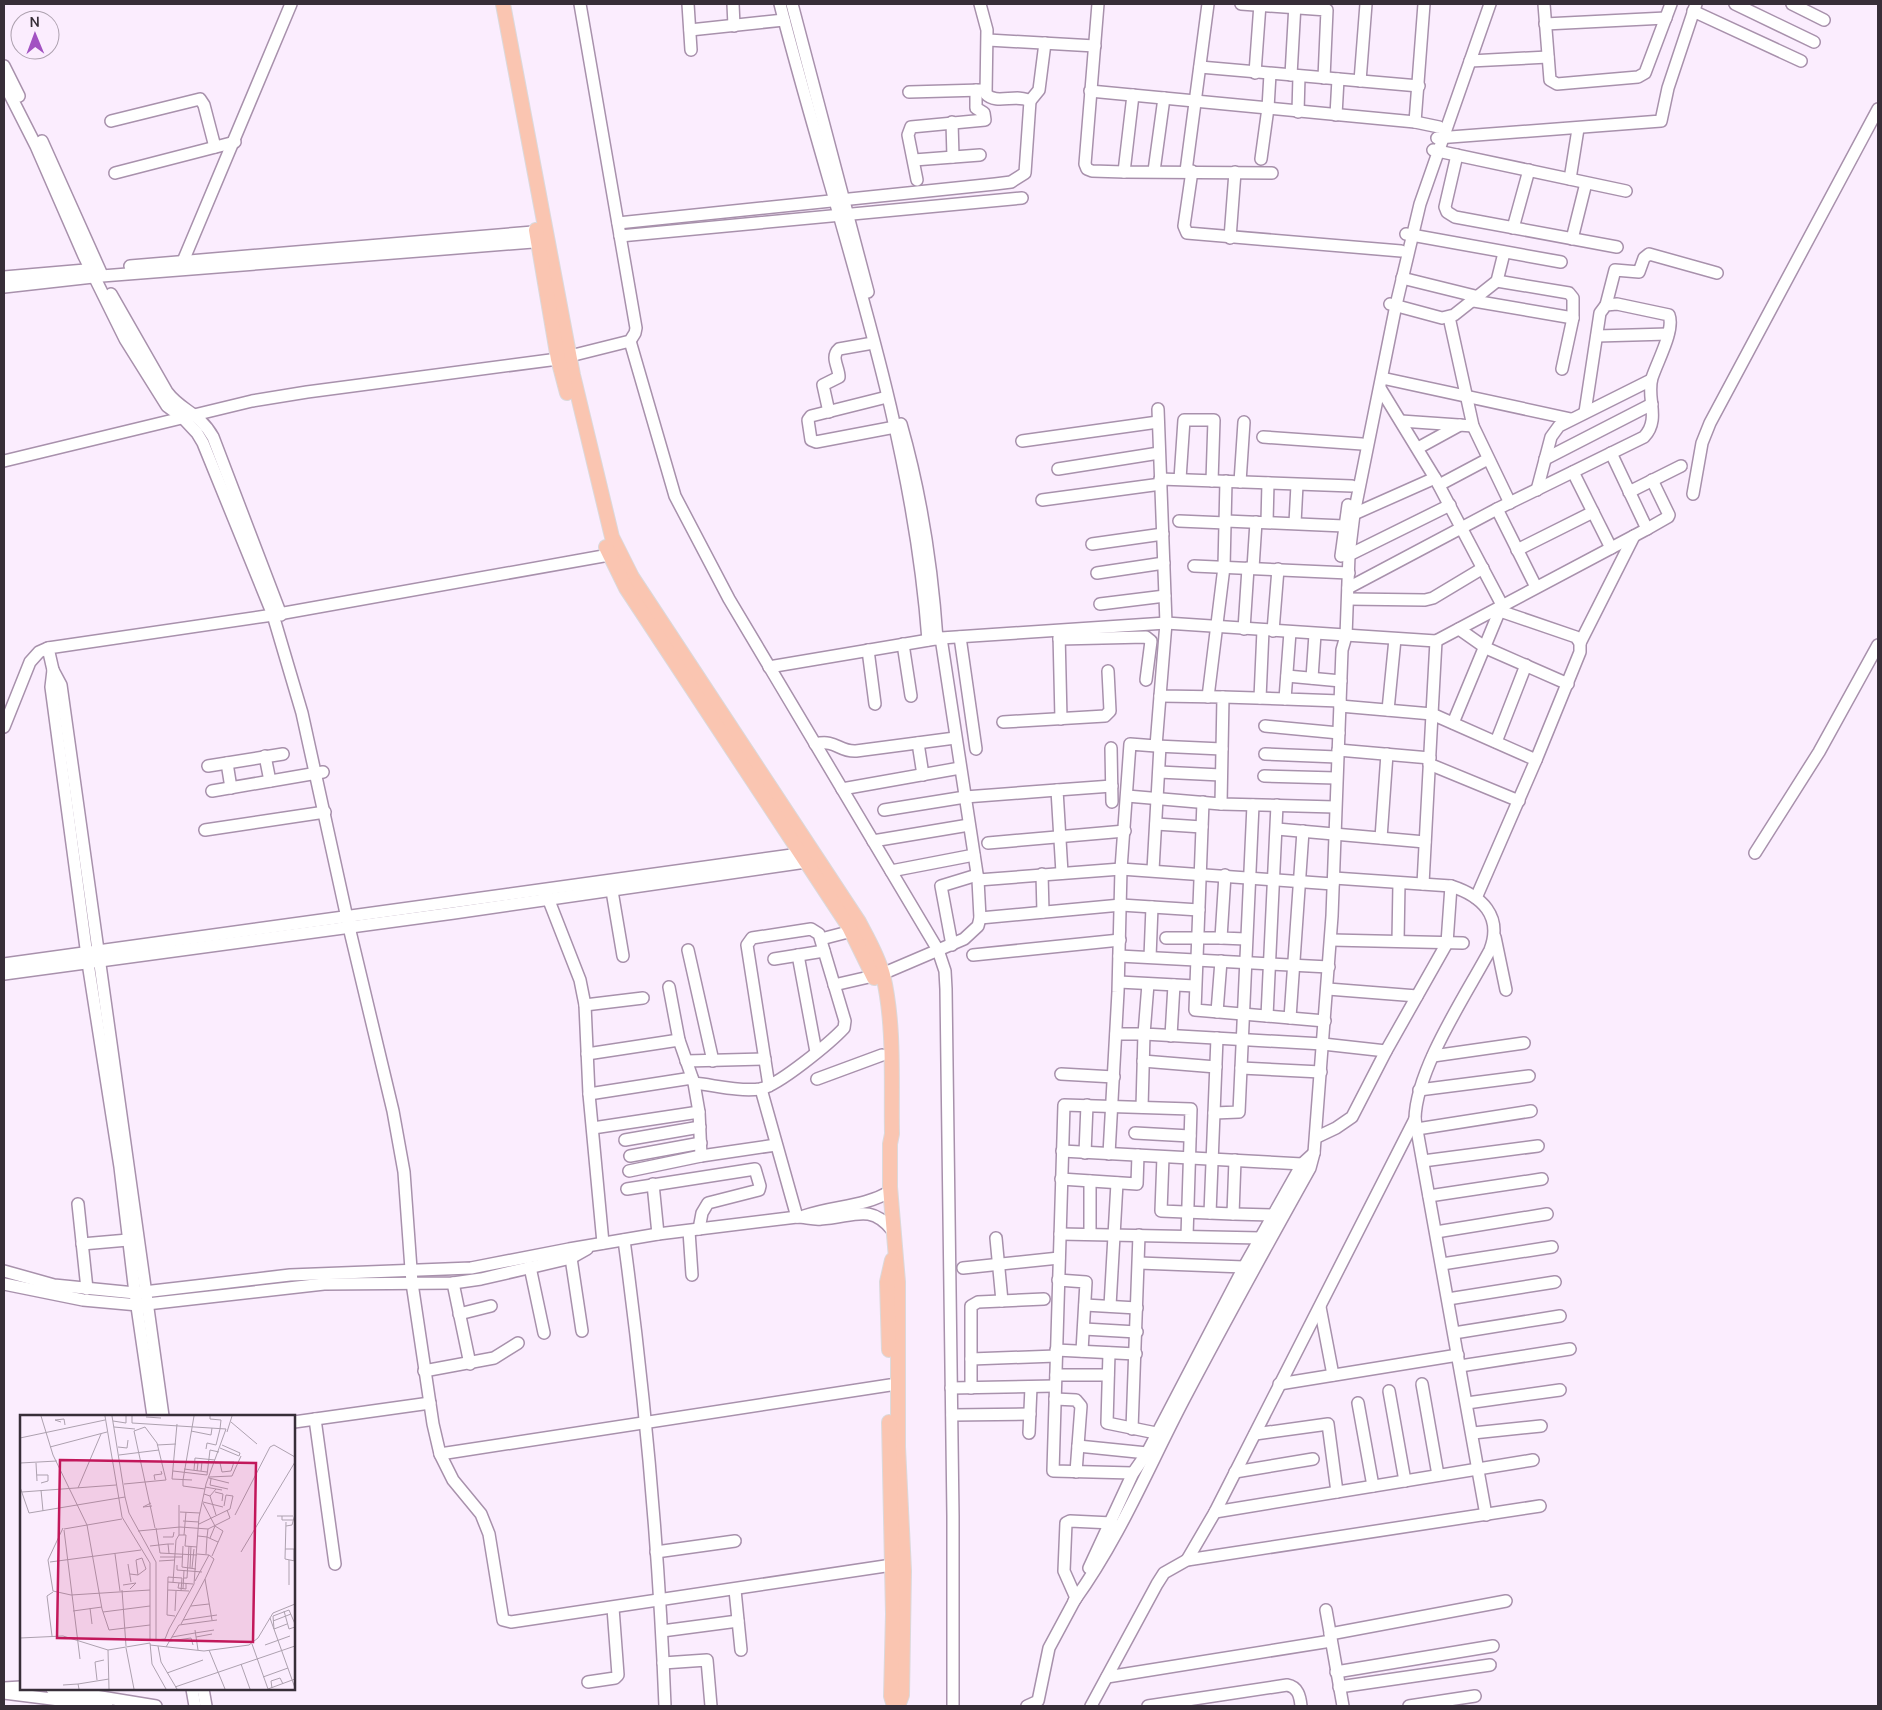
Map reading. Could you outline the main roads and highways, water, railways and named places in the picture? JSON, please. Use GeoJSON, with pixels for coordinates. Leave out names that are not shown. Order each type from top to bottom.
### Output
{"type":"FeatureCollection","features":[{"type":"Feature","properties":{"kind":"main road"},"geometry":{"type":"LineString","coordinates":[[494,4],[542,237]]}},
{"type":"Feature","properties":{"kind":"main road"},"geometry":{"type":"LineString","coordinates":[[503,4],[564,358],[603,540],[626,588],[852,931],[878,975],[883,1134],[890,1144]]}},
{"type":"Feature","properties":{"kind":"main road"},"geometry":{"type":"LineString","coordinates":[[564,358],[612,537],[621,560],[859,922],[872,947],[878,975],[889,1006],[892,1230],[898,1282],[898,1447],[904,1571],[902,1695],[898,1706]]}},
{"type":"Feature","properties":{"kind":"main road"},"geometry":{"type":"LineString","coordinates":[[894,1249],[887,1282],[892,1565],[891,1696],[894,1706]]}}]}
